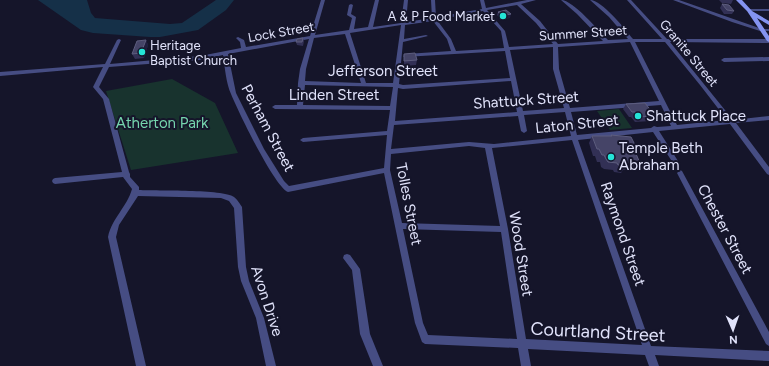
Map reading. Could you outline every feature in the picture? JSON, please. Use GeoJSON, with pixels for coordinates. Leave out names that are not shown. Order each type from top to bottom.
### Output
{"type":"FeatureCollection","features":[{"type":"Feature","properties":{"kind":"main road"},"geometry":{"type":"LineString","coordinates":[[739,0],[769,40]]}},
{"type":"Feature","properties":{"kind":"main road"},"geometry":{"type":"LineString","coordinates":[[748,10],[769,23]]}},
{"type":"Feature","properties":{"kind":"street"},"geometry":{"type":"LineString","coordinates":[[300,108],[303,69],[311,37],[323,0]]}},
{"type":"Feature","properties":{"kind":"street"},"geometry":{"type":"LineString","coordinates":[[370,29],[377,0]]}},
{"type":"Feature","properties":{"kind":"street","name":"Tolles Street"},"geometry":{"type":"LineString","coordinates":[[406,0],[391,123],[387,170],[419,323],[425,339]]}},
{"type":"Feature","properties":{"kind":"street"},"geometry":{"type":"LineString","coordinates":[[433,0],[434,19],[449,39],[454,53]]}},
{"type":"Feature","properties":{"kind":"street"},"geometry":{"type":"LineString","coordinates":[[482,0],[484,10],[502,28],[524,132]]}},
{"type":"Feature","properties":{"kind":"street","name":"Lock Street"},"geometry":{"type":"LineString","coordinates":[[2,75],[172,61],[244,50],[311,37],[434,19],[531,0]]}},
{"type":"Feature","properties":{"kind":"street"},"geometry":{"type":"LineString","coordinates":[[563,0],[580,13],[607,42]]}},
{"type":"Feature","properties":{"kind":"street"},"geometry":{"type":"LineString","coordinates":[[592,0],[616,21],[632,40],[674,126]]}},
{"type":"Feature","properties":{"kind":"street","name":"Granite Street"},"geometry":{"type":"LineString","coordinates":[[629,0],[666,40],[731,121],[769,172]]}},
{"type":"Feature","properties":{"kind":"street"},"geometry":{"type":"LineString","coordinates":[[675,0],[762,30],[769,30]]}},
{"type":"Feature","properties":{"kind":"street"},"geometry":{"type":"LineString","coordinates":[[518,3],[541,25],[556,46]]}},
{"type":"Feature","properties":{"kind":"street"},"geometry":{"type":"LineString","coordinates":[[351,5],[349,15],[354,17],[349,32],[364,84]]}},
{"type":"Feature","properties":{"kind":"street"},"geometry":{"type":"LineString","coordinates":[[748,10],[769,10]]}},
{"type":"Feature","properties":{"kind":"street"},"geometry":{"type":"LineString","coordinates":[[401,41],[426,36]]}},
{"type":"Feature","properties":{"kind":"street"},"geometry":{"type":"LineString","coordinates":[[238,38],[242,41],[244,50]]}},
{"type":"Feature","properties":{"kind":"street"},"geometry":{"type":"LineString","coordinates":[[119,40],[96,87],[106,99],[128,179],[135,187],[135,193],[117,221],[112,237],[141,366]]}},
{"type":"Feature","properties":{"kind":"street","name":"Summer Street"},"geometry":{"type":"LineString","coordinates":[[399,57],[632,40],[769,40]]}},
{"type":"Feature","properties":{"kind":"street","name":"Raymond Street"},"geometry":{"type":"LineString","coordinates":[[556,46],[556,69],[574,137],[654,366]]}},
{"type":"Feature","properties":{"kind":"street","name":"Perham Street"},"geometry":{"type":"LineString","coordinates":[[224,53],[232,93],[262,150],[282,183],[288,189],[387,170]]}},
{"type":"Feature","properties":{"kind":"street"},"geometry":{"type":"LineString","coordinates":[[724,60],[769,59]]}},
{"type":"Feature","properties":{"kind":"street","name":"Jefferson Street"},"geometry":{"type":"LineString","coordinates":[[301,83],[364,84],[403,87],[513,79]]}},
{"type":"Feature","properties":{"kind":"street","name":"Shattuck Street"},"geometry":{"type":"LineString","coordinates":[[391,123],[663,103]]}},
{"type":"Feature","properties":{"kind":"street","name":"Linden Street"},"geometry":{"type":"LineString","coordinates":[[275,107],[393,108]]}},
{"type":"Feature","properties":{"kind":"street","name":"Laton Street"},"geometry":{"type":"LineString","coordinates":[[388,152],[469,144],[488,146],[674,126],[769,118]]}},
{"type":"Feature","properties":{"kind":"street"},"geometry":{"type":"LineString","coordinates":[[654,128],[674,162]]}},
{"type":"Feature","properties":{"kind":"street"},"geometry":{"type":"LineString","coordinates":[[303,140],[390,133]]}},
{"type":"Feature","properties":{"kind":"street","name":"Wood Street"},"geometry":{"type":"LineString","coordinates":[[488,146],[504,229],[526,366]]}},
{"type":"Feature","properties":{"kind":"street","name":"Chester Street"},"geometry":{"type":"LineString","coordinates":[[680,173],[769,341]]}},
{"type":"Feature","properties":{"kind":"street"},"geometry":{"type":"LineString","coordinates":[[55,181],[127,174]]}},
{"type":"Feature","properties":{"kind":"street","name":"Avon Drive"},"geometry":{"type":"LineString","coordinates":[[135,193],[221,195],[230,197],[235,201],[238,210],[242,267],[245,281],[260,318],[271,366]]}},
{"type":"Feature","properties":{"kind":"street"},"geometry":{"type":"LineString","coordinates":[[399,226],[504,229]]}},
{"type":"Feature","properties":{"kind":"street"},"geometry":{"type":"LineString","coordinates":[[347,258],[356,269],[365,334],[378,366]]}},
{"type":"Feature","properties":{"kind":"street","name":"Courtland Street"},"geometry":{"type":"LineString","coordinates":[[425,339],[769,356]]}},
{"type":"Feature","properties":{"kind":"green space","name":"Atherton Park"},"geometry":{"type":"Polygon","coordinates":[[[172,79],[215,103],[238,153],[131,170],[106,91],[172,79]]]}},
{"type":"Feature","properties":{"kind":"green space"},"geometry":{"type":"Polygon","coordinates":[[[619,109],[632,128],[610,130],[597,111],[619,109]]]}},
{"type":"Feature","properties":{"kind":"water"},"geometry":{"type":"Polygon","coordinates":[[[38,0],[87,0],[91,13],[95,18],[170,24],[182,23],[216,0],[234,0],[226,10],[198,30],[160,37],[150,37],[93,33],[81,30],[38,0]]]}},
{"type":"Feature","properties":{"kind":"building"},"geometry":{"type":"Polygon","coordinates":[[[722,4],[729,5],[734,11],[727,10],[722,4]]]}},
{"type":"Feature","properties":{"kind":"building"},"geometry":{"type":"Polygon","coordinates":[[[506,10],[511,14],[502,16],[498,12],[506,10]]]}},
{"type":"Feature","properties":{"kind":"building"},"geometry":{"type":"Polygon","coordinates":[[[303,38],[302,42],[296,42],[297,39],[303,38]]]}},
{"type":"Feature","properties":{"kind":"building"},"geometry":{"type":"Polygon","coordinates":[[[146,40],[141,53],[132,54],[137,41],[146,40]]]}},
{"type":"Feature","properties":{"kind":"building"},"geometry":{"type":"Polygon","coordinates":[[[415,53],[417,60],[404,61],[404,54],[415,53]]]}},
{"type":"Feature","properties":{"kind":"building"},"geometry":{"type":"Polygon","coordinates":[[[645,103],[655,116],[638,117],[626,104],[645,103]]]}},
{"type":"Feature","properties":{"kind":"building"},"geometry":{"type":"Polygon","coordinates":[[[611,135],[631,137],[636,147],[633,147],[640,163],[625,162],[626,166],[608,162],[599,149],[597,149],[592,136],[612,136],[611,135]]]}},
{"type":"Feature","properties":{"kind":"place","name":"A & P Food Market"},"geometry":{"type":"Point","coordinates":[503,16]}},
{"type":"Feature","properties":{"kind":"place","name":"Heritage Baptist Church"},"geometry":{"type":"Point","coordinates":[142,52]}},
{"type":"Feature","properties":{"kind":"place","name":"Shattuck Place"},"geometry":{"type":"Point","coordinates":[638,116]}},
{"type":"Feature","properties":{"kind":"place","name":"Temple Beth Abraham"},"geometry":{"type":"Point","coordinates":[611,157]}}]}
